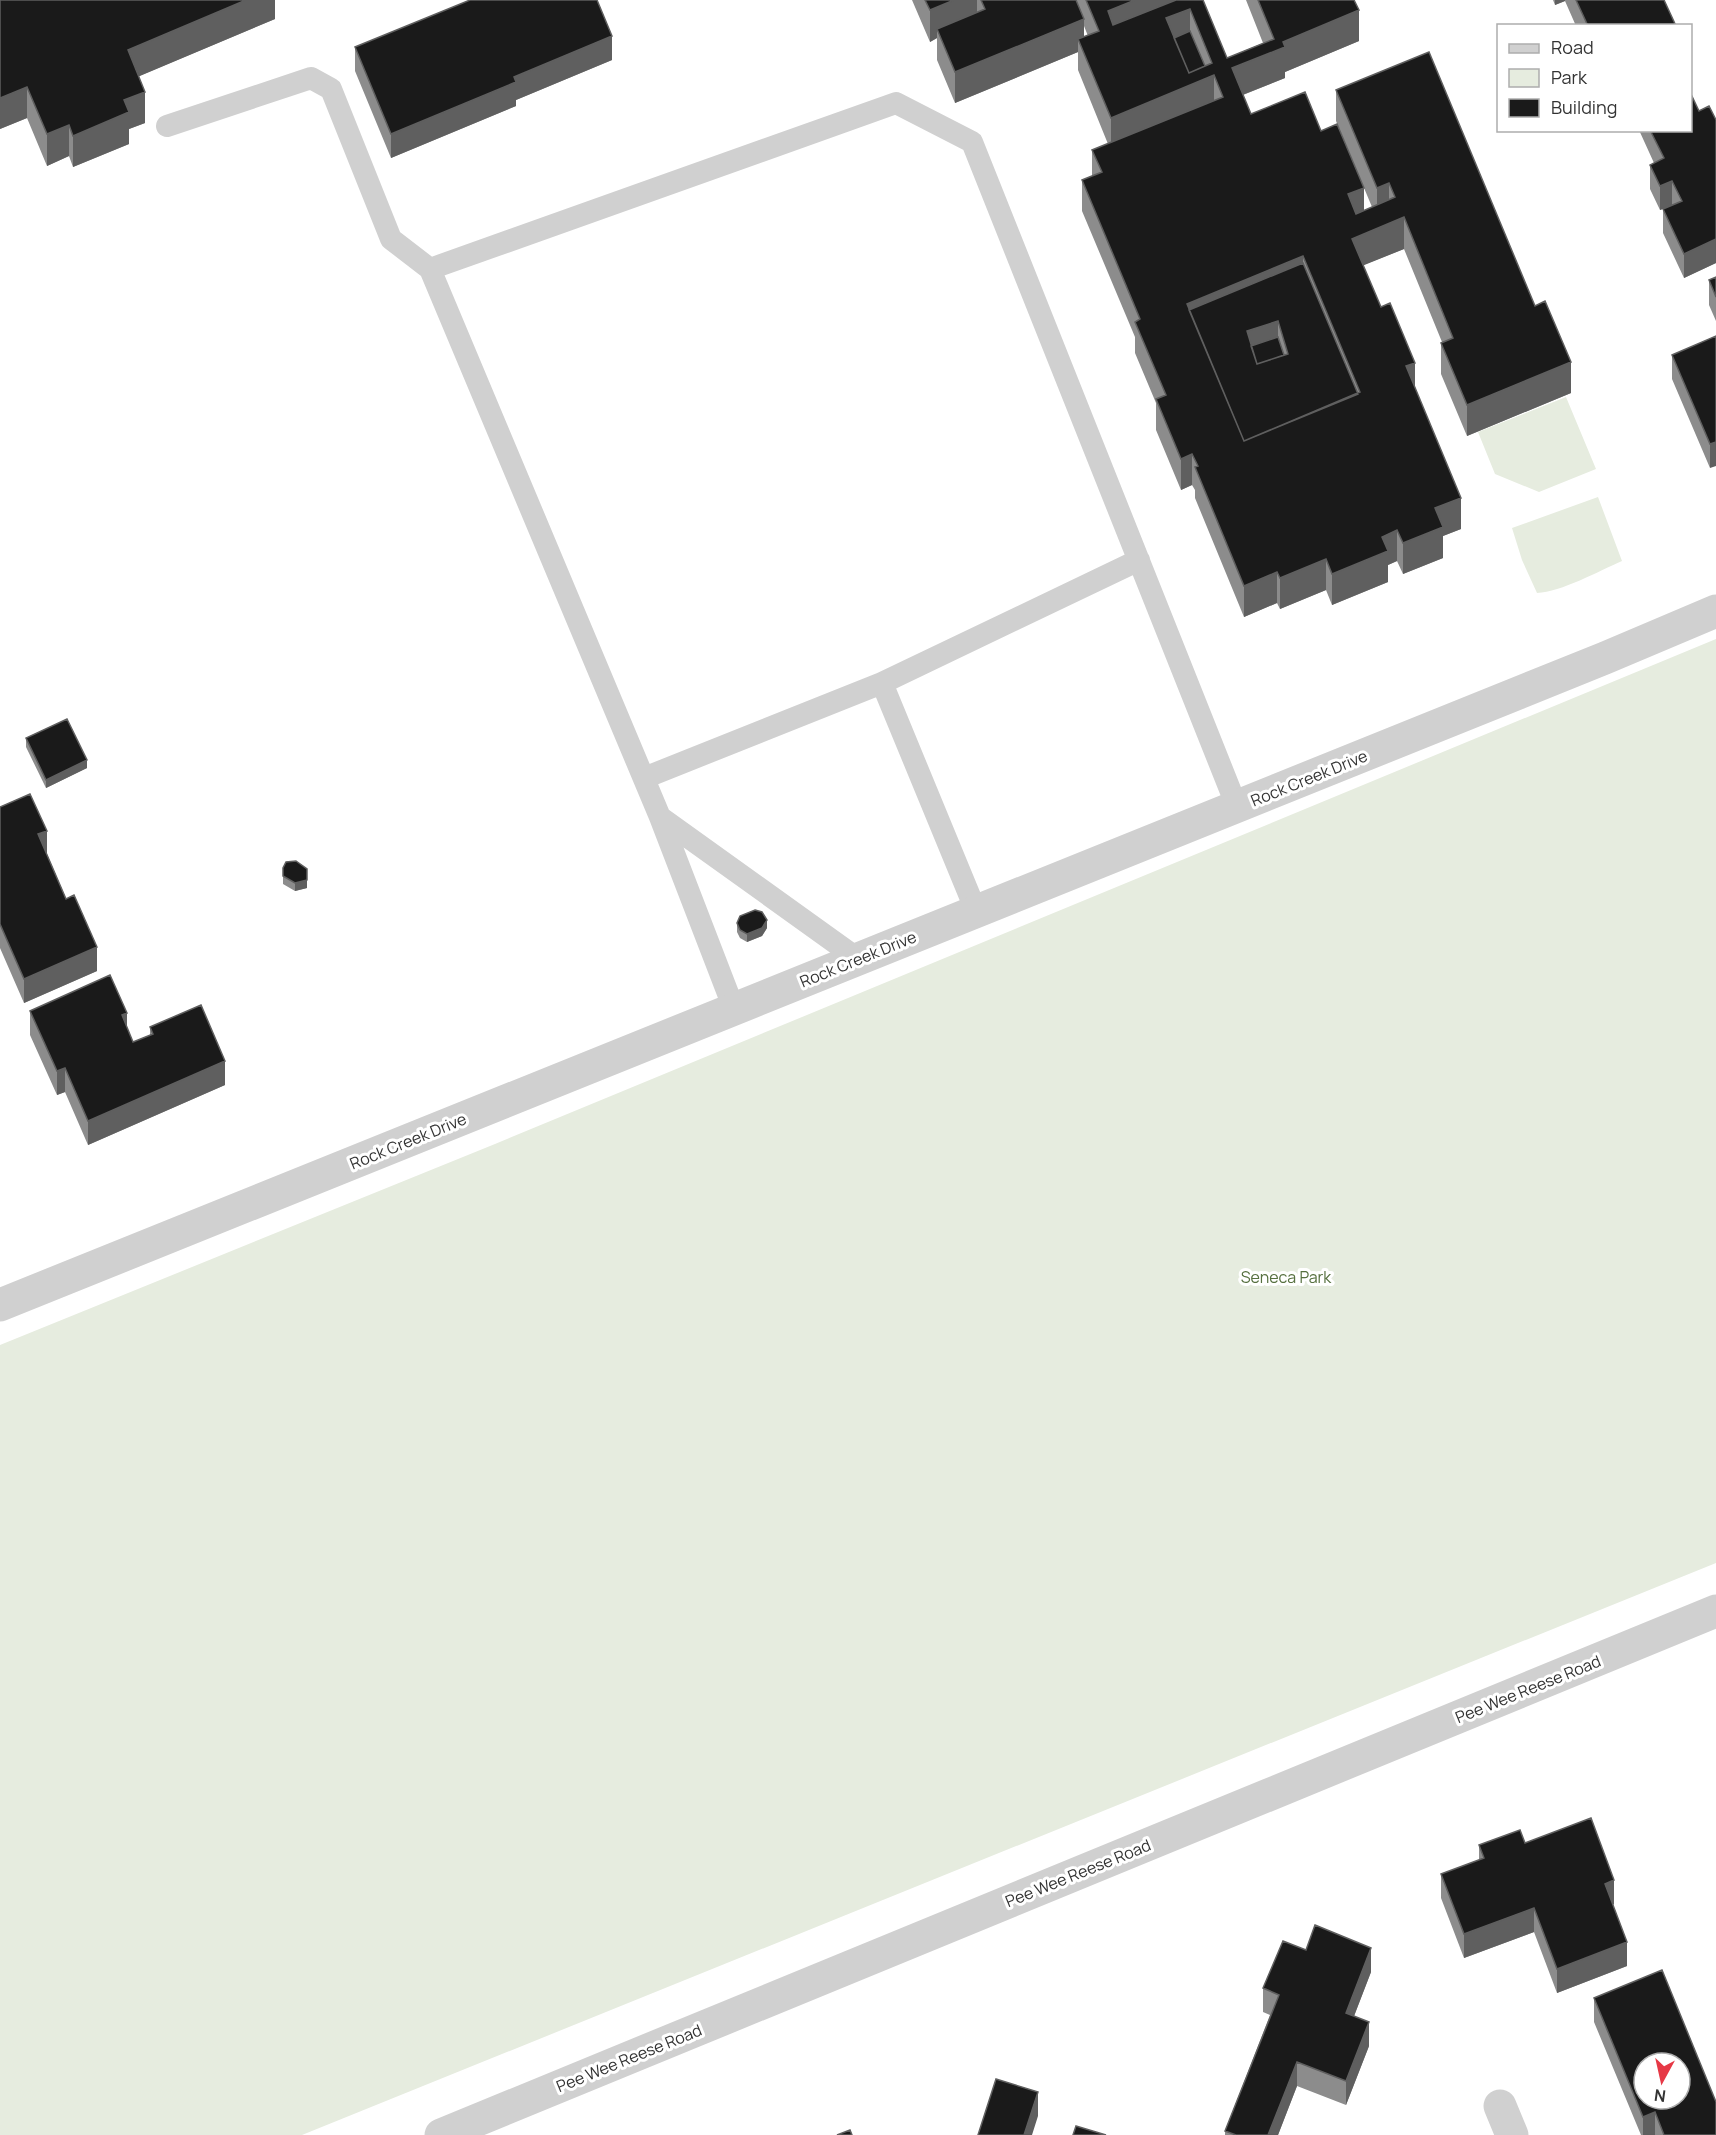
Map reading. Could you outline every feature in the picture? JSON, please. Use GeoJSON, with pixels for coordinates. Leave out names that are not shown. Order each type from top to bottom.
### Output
{"type":"FeatureCollection","features":[{"type":"Feature","properties":{"kind":"street","name":"Rock Creek Drive"},"geometry":{"type":"LineString","coordinates":[[0,1305],[1237,807],[1716,611]]}},
{"type":"Feature","properties":{"kind":"street","name":"Pee Wee Reese Road"},"geometry":{"type":"LineString","coordinates":[[441,2135],[1716,1611]]}},
{"type":"Feature","properties":{"kind":"lane"},"geometry":{"type":"LineString","coordinates":[[167,126],[311,78],[331,89],[391,238],[430,269],[644,778],[734,1009]]}},
{"type":"Feature","properties":{"kind":"lane"},"geometry":{"type":"LineString","coordinates":[[430,269],[896,103],[972,142],[1237,807]]}},
{"type":"Feature","properties":{"kind":"lane"},"geometry":{"type":"LineString","coordinates":[[644,778],[882,683],[1139,561]]}},
{"type":"Feature","properties":{"kind":"lane"},"geometry":{"type":"LineString","coordinates":[[882,683],[976,911]]}},
{"type":"Feature","properties":{"kind":"lane"},"geometry":{"type":"LineString","coordinates":[[660,817],[858,959]]}},
{"type":"Feature","properties":{"kind":"green space"},"geometry":{"type":"Polygon","coordinates":[[[1566,397],[1596,469],[1539,492],[1495,474],[1478,432],[1566,397]]]}},
{"type":"Feature","properties":{"kind":"green space"},"geometry":{"type":"Polygon","coordinates":[[[1598,497],[1622,561],[1568,585],[1537,593],[1522,560],[1512,528],[1598,497]]]}},
{"type":"Feature","properties":{"kind":"green space","name":"Seneca Park"},"geometry":{"type":"Polygon","coordinates":[[[1716,639],[1716,1563],[302,2135],[0,2135],[0,1345],[495,1144],[1716,639]]]}},
{"type":"Feature","properties":{"kind":"building"},"geometry":{"type":"Polygon","coordinates":[[[0,0],[246,0],[128,50],[145,92],[124,100],[129,112],[73,136],[69,125],[47,134],[27,87],[0,98],[0,0]]]}},
{"type":"Feature","properties":{"kind":"building"},"geometry":{"type":"Polygon","coordinates":[[[470,0],[597,0],[612,36],[514,77],[516,82],[391,134],[355,47],[470,0]]]}},
{"type":"Feature","properties":{"kind":"building"},"geometry":{"type":"Polygon","coordinates":[[[925,0],[954,0],[930,10],[925,0]]]}},
{"type":"Feature","properties":{"kind":"building"},"geometry":{"type":"Polygon","coordinates":[[[981,0],[1076,0],[1084,19],[955,72],[937,29],[985,9],[981,0]]]}},
{"type":"Feature","properties":{"kind":"building"},"geometry":{"type":"Polygon","coordinates":[[[1086,0],[1135,0],[1108,11],[1113,25],[1176,0],[1203,0],[1227,58],[1274,39],[1258,0],[1354,0],[1359,10],[1283,42],[1285,47],[1232,68],[1251,114],[1305,92],[1321,131],[1337,124],[1364,188],[1348,194],[1356,214],[1395,197],[1389,183],[1377,188],[1336,90],[1429,52],[1535,306],[1545,301],[1571,362],[1467,405],[1441,343],[1453,338],[1404,217],[1352,239],[1381,307],[1390,303],[1415,363],[1406,366],[1461,498],[1435,508],[1443,527],[1403,543],[1397,530],[1382,537],[1388,551],[1332,574],[1326,559],[1280,578],[1277,572],[1244,586],[1195,467],[1198,466],[1192,454],[1181,459],[1156,399],[1166,395],[1135,322],[1140,319],[1082,180],[1102,172],[1092,150],[1223,97],[1214,75],[1111,118],[1078,39],[1099,31],[1086,0]],[[1190,9],[1166,18],[1189,73],[1212,63],[1190,9]],[[1303,256],[1187,304],[1244,441],[1360,392],[1303,256]]]}},
{"type":"Feature","properties":{"kind":"building"},"geometry":{"type":"Polygon","coordinates":[[[1576,0],[1664,0],[1675,24],[1587,24],[1576,0]]]}},
{"type":"Feature","properties":{"kind":"building"},"geometry":{"type":"Polygon","coordinates":[[[1190,31],[1205,66],[1189,73],[1174,38],[1190,31]]]}},
{"type":"Feature","properties":{"kind":"building"},"geometry":{"type":"Polygon","coordinates":[[[1692,96],[1699,111],[1709,106],[1716,120],[1716,239],[1684,254],[1663,209],[1682,201],[1672,181],[1660,186],[1650,165],[1664,158],[1651,132],[1692,132],[1692,96]]]}},
{"type":"Feature","properties":{"kind":"building"},"geometry":{"type":"Polygon","coordinates":[[[1303,263],[1358,394],[1244,441],[1189,310],[1303,263]],[[1278,321],[1247,331],[1257,364],[1288,354],[1278,321]]]}},
{"type":"Feature","properties":{"kind":"building"},"geometry":{"type":"Polygon","coordinates":[[[1716,277],[1716,297],[1709,280],[1716,277]]]}},
{"type":"Feature","properties":{"kind":"building"},"geometry":{"type":"Polygon","coordinates":[[[1716,336],[1716,442],[1710,444],[1672,355],[1716,336]]]}},
{"type":"Feature","properties":{"kind":"building"},"geometry":{"type":"Polygon","coordinates":[[[1278,337],[1284,355],[1257,364],[1251,346],[1278,337]]]}},
{"type":"Feature","properties":{"kind":"building"},"geometry":{"type":"Polygon","coordinates":[[[67,719],[87,760],[46,780],[26,738],[67,719]]]}},
{"type":"Feature","properties":{"kind":"building"},"geometry":{"type":"Polygon","coordinates":[[[30,794],[47,831],[38,834],[66,899],[74,895],[97,947],[24,979],[0,924],[0,807],[30,794]]]}},
{"type":"Feature","properties":{"kind":"building"},"geometry":{"type":"Polygon","coordinates":[[[296,861],[307,869],[307,880],[295,883],[283,876],[283,868],[286,862],[296,861]]]}},
{"type":"Feature","properties":{"kind":"building"},"geometry":{"type":"Polygon","coordinates":[[[755,910],[762,912],[767,920],[762,928],[747,934],[740,930],[737,923],[740,916],[755,910]]]}},
{"type":"Feature","properties":{"kind":"building"},"geometry":{"type":"Polygon","coordinates":[[[110,975],[127,1013],[122,1015],[133,1042],[153,1034],[150,1027],[201,1005],[225,1061],[88,1121],[65,1068],[57,1071],[30,1011],[110,975]]]}},
{"type":"Feature","properties":{"kind":"building"},"geometry":{"type":"Polygon","coordinates":[[[1591,1818],[1614,1880],[1605,1884],[1627,1942],[1557,1969],[1534,1908],[1464,1934],[1441,1874],[1484,1858],[1479,1845],[1520,1830],[1525,1843],[1591,1818]]]}},
{"type":"Feature","properties":{"kind":"building"},"geometry":{"type":"Polygon","coordinates":[[[1315,1925],[1371,1948],[1346,2013],[1369,2022],[1346,2081],[1297,2062],[1268,2135],[1236,2135],[1225,2131],[1279,1995],[1263,1988],[1283,1941],[1306,1950],[1315,1925]]]}},
{"type":"Feature","properties":{"kind":"building"},"geometry":{"type":"Polygon","coordinates":[[[1662,1970],[1716,2102],[1716,2135],[1664,2135],[1655,2112],[1643,2117],[1641,2111],[1692,2111],[1692,2051],[1632,2051],[1632,2090],[1594,1998],[1662,1970]]]}},
{"type":"Feature","properties":{"kind":"building"},"geometry":{"type":"Polygon","coordinates":[[[996,2079],[1038,2092],[1024,2135],[978,2135],[996,2079]]]}},
{"type":"Feature","properties":{"kind":"building"},"geometry":{"type":"Polygon","coordinates":[[[1076,2126],[1106,2135],[1073,2135],[1076,2126]]]}},
{"type":"Feature","properties":{"kind":"building"},"geometry":{"type":"Polygon","coordinates":[[[850,2130],[852,2135],[837,2135],[850,2130]]]}}]}
